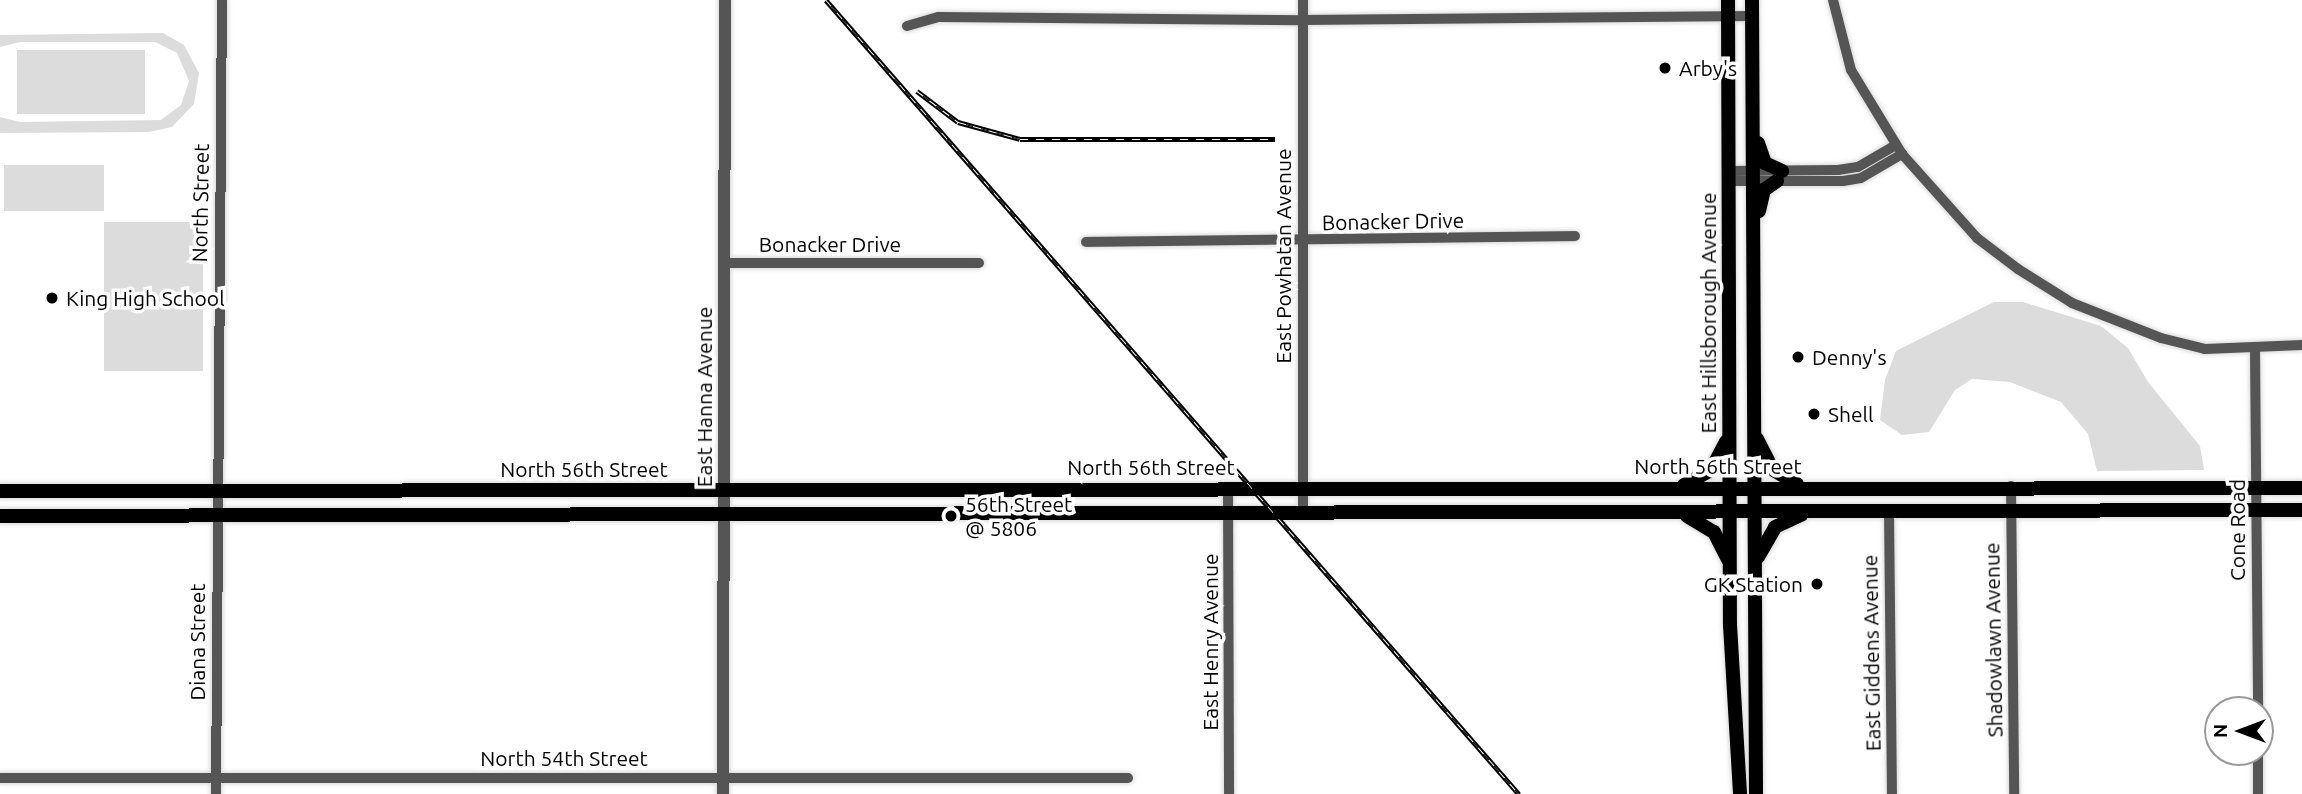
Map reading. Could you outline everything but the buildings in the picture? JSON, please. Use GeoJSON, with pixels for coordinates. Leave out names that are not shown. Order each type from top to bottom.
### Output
{"type":"FeatureCollection","features":[{"type":"Feature","properties":{"kind":"main road","name":"East Hillsborough Avenue"},"geometry":{"type":"LineString","coordinates":[[1728,0],[1730,564],[1740,794]]}},
{"type":"Feature","properties":{"kind":"main road"},"geometry":{"type":"LineString","coordinates":[[1752,0],[1756,794]]}},
{"type":"Feature","properties":{"kind":"main road"},"geometry":{"type":"LineString","coordinates":[[1752,119],[1761,158],[1779,176],[1760,199],[1753,247]]}},
{"type":"Feature","properties":{"kind":"main road"},"geometry":{"type":"LineString","coordinates":[[1754,431],[1772,469],[1803,486]]}},
{"type":"Feature","properties":{"kind":"main road"},"geometry":{"type":"LineString","coordinates":[[1676,487],[1710,470],[1729,434]]}},
{"type":"Feature","properties":{"kind":"main road","name":"North 56th Street"},"geometry":{"type":"LineString","coordinates":[[0,491],[1754,486],[2302,488]]}},
{"type":"Feature","properties":{"kind":"main road"},"geometry":{"type":"LineString","coordinates":[[975,489],[975,514]]}},
{"type":"Feature","properties":{"kind":"main road"},"geometry":{"type":"LineString","coordinates":[[531,490],[531,515]]}},
{"type":"Feature","properties":{"kind":"main road"},"geometry":{"type":"LineString","coordinates":[[0,516],[2302,510]]}},
{"type":"Feature","properties":{"kind":"main road"},"geometry":{"type":"LineString","coordinates":[[1679,512],[1704,523],[1714,532],[1730,564]]}},
{"type":"Feature","properties":{"kind":"main road"},"geometry":{"type":"LineString","coordinates":[[1754,565],[1775,527],[1809,512]]}},
{"type":"Feature","properties":{"kind":"street","name":"North Street"},"geometry":{"type":"LineString","coordinates":[[216,490],[222,0]]}},
{"type":"Feature","properties":{"kind":"street","name":"East Hanna Avenue"},"geometry":{"type":"LineString","coordinates":[[723,794],[725,0]]}},
{"type":"Feature","properties":{"kind":"street","name":"East Powhatan Avenue"},"geometry":{"type":"LineString","coordinates":[[1303,0],[1303,512]]}},
{"type":"Feature","properties":{"kind":"street"},"geometry":{"type":"LineString","coordinates":[[1833,0],[1851,69],[1899,150],[1977,237],[2072,303],[2161,338],[2205,349],[2255,350],[2302,345]]}},
{"type":"Feature","properties":{"kind":"street"},"geometry":{"type":"LineString","coordinates":[[906,26],[939,17],[1303,20],[1752,16]]}},
{"type":"Feature","properties":{"kind":"street"},"geometry":{"type":"LineString","coordinates":[[1729,176],[1861,178],[1899,150]]}},
{"type":"Feature","properties":{"kind":"street","name":"Bonacker Drive"},"geometry":{"type":"LineString","coordinates":[[1086,242],[1303,242],[1575,236]]}},
{"type":"Feature","properties":{"kind":"street","name":"Bonacker Drive"},"geometry":{"type":"LineString","coordinates":[[724,263],[979,264]]}},
{"type":"Feature","properties":{"kind":"street","name":"Cone Road"},"geometry":{"type":"LineString","coordinates":[[2255,350],[2258,696]]}},
{"type":"Feature","properties":{"kind":"street","name":"Shadowlawn Avenue"},"geometry":{"type":"LineString","coordinates":[[2011,486],[2014,794]]}},
{"type":"Feature","properties":{"kind":"street","name":"East Henry Avenue"},"geometry":{"type":"LineString","coordinates":[[1228,489],[1229,794]]}},
{"type":"Feature","properties":{"kind":"street","name":"Diana Street"},"geometry":{"type":"LineString","coordinates":[[216,490],[216,794]]}},
{"type":"Feature","properties":{"kind":"street","name":"East Giddens Avenue"},"geometry":{"type":"LineString","coordinates":[[1889,511],[1892,794]]}},
{"type":"Feature","properties":{"kind":"street"},"geometry":{"type":"LineString","coordinates":[[2258,766],[2258,794]]}},
{"type":"Feature","properties":{"kind":"street","name":"North 54th Street"},"geometry":{"type":"LineString","coordinates":[[0,778],[1128,778]]}},
{"type":"Feature","properties":{"kind":"shaded area"},"geometry":{"type":"Polygon","coordinates":[[[163,33],[184,45],[199,73],[194,104],[172,127],[149,132],[0,133],[0,117],[20,122],[161,120],[181,105],[189,81],[177,53],[155,42],[20,42],[0,47],[0,35],[163,33]]]}},
{"type":"Feature","properties":{"kind":"shaded area"},"geometry":{"type":"Polygon","coordinates":[[[17,50],[145,50],[145,114],[17,114],[17,50]]]}},
{"type":"Feature","properties":{"kind":"shaded area"},"geometry":{"type":"Polygon","coordinates":[[[4,165],[104,165],[104,211],[4,211],[4,165]]]}},
{"type":"Feature","properties":{"kind":"shaded area"},"geometry":{"type":"Polygon","coordinates":[[[104,222],[203,222],[203,371],[104,371],[104,222]]]}},
{"type":"Feature","properties":{"kind":"shaded area"},"geometry":{"type":"Polygon","coordinates":[[[1994,302],[2023,302],[2101,326],[2128,348],[2148,382],[2200,446],[2204,470],[2097,471],[2088,434],[2061,402],[2010,382],[1972,379],[1955,390],[1929,432],[1902,435],[1880,420],[1885,380],[1896,351],[1994,302]]]}},
{"type":"Feature","properties":{"kind":"railway"},"geometry":{"type":"LineString","coordinates":[[826,0],[1519,794]]}},
{"type":"Feature","properties":{"kind":"railway"},"geometry":{"type":"LineString","coordinates":[[917,91],[958,122],[1020,139],[1275,139]]}},
{"type":"Feature","properties":{"kind":"place","name":"Arby's"},"geometry":{"type":"Point","coordinates":[1665,68]}},
{"type":"Feature","properties":{"kind":"place","name":"King High School"},"geometry":{"type":"Point","coordinates":[52,298]}},
{"type":"Feature","properties":{"kind":"place","name":"Denny's"},"geometry":{"type":"Point","coordinates":[1798,357]}},
{"type":"Feature","properties":{"kind":"place","name":"Shell"},"geometry":{"type":"Point","coordinates":[1814,414]}},
{"type":"Feature","properties":{"kind":"place","name":"56th Street @ 5806"},"geometry":{"type":"Point","coordinates":[951,516]}},
{"type":"Feature","properties":{"kind":"place","name":"GK Station"},"geometry":{"type":"Point","coordinates":[1817,584]}}]}
